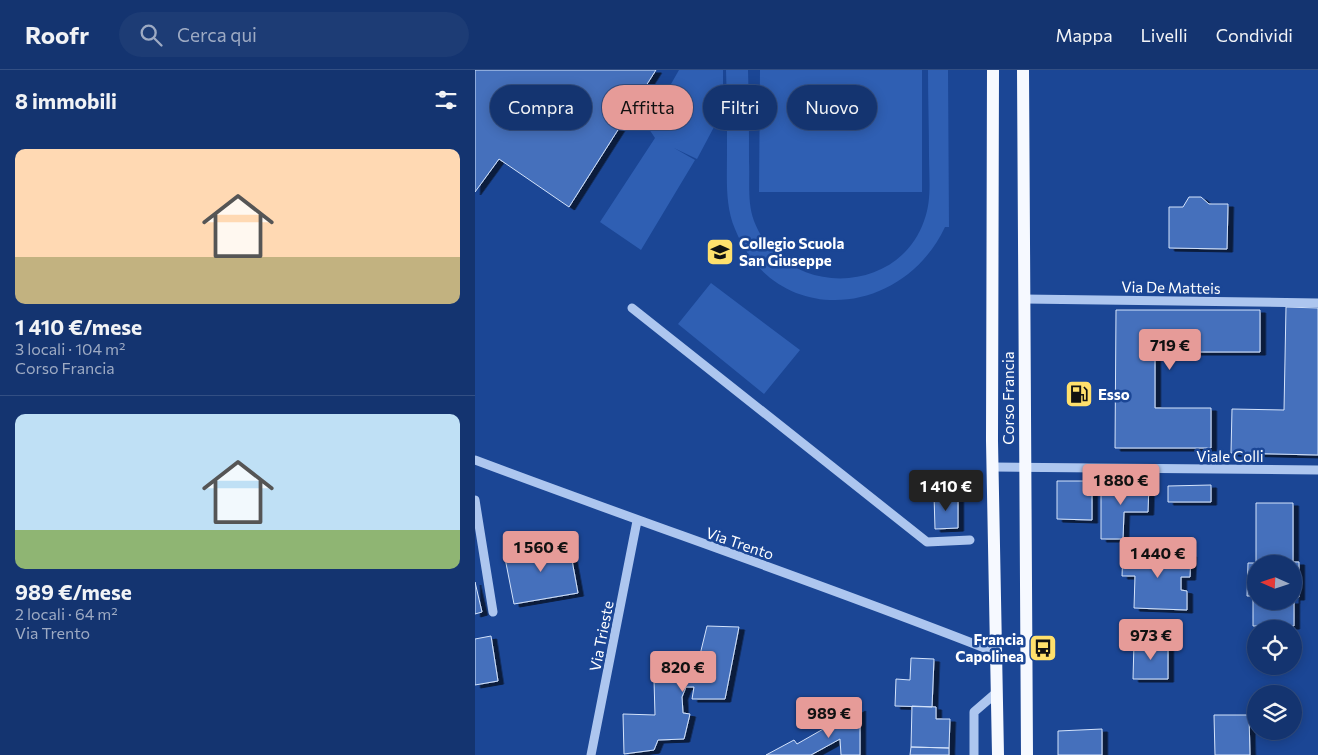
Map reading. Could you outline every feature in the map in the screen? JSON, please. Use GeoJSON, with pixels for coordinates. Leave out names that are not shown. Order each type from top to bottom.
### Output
{"type":"FeatureCollection","features":[{"type":"Feature","properties":{"kind":"main road","name":"Corso Francia"},"geometry":{"type":"LineString","coordinates":[[993,70],[993,466],[995,693],[998,755]]}},
{"type":"Feature","properties":{"kind":"main road","name":"Corso Francia"},"geometry":{"type":"LineString","coordinates":[[1023,70],[1027,755]]}},
{"type":"Feature","properties":{"kind":"street","name":"Via De Matteis"},"geometry":{"type":"LineString","coordinates":[[1024,299],[1318,302]]}},
{"type":"Feature","properties":{"kind":"street"},"geometry":{"type":"LineString","coordinates":[[633,308],[927,542],[970,540]]}},
{"type":"Feature","properties":{"kind":"street","name":"Via Trento"},"geometry":{"type":"LineString","coordinates":[[475,460],[637,521],[857,599],[995,652]]}},
{"type":"Feature","properties":{"kind":"street","name":"Viale Colli"},"geometry":{"type":"LineString","coordinates":[[993,466],[1024,468],[1318,470]]}},
{"type":"Feature","properties":{"kind":"street"},"geometry":{"type":"LineString","coordinates":[[475,500],[493,612]]}},
{"type":"Feature","properties":{"kind":"street","name":"Via Trieste"},"geometry":{"type":"LineString","coordinates":[[591,755],[637,521]]}},
{"type":"Feature","properties":{"kind":"street"},"geometry":{"type":"LineString","coordinates":[[974,755],[974,712],[995,693]]}},
{"type":"Feature","properties":{"kind":"shaded area"},"geometry":{"type":"Polygon","coordinates":[[[679,70],[723,70],[723,85],[703,85],[703,130],[712,130],[697,159],[674,148],[695,160],[641,250],[600,222],[655,138],[650,130],[693,130],[693,85],[670,85],[679,70]]]}},
{"type":"Feature","properties":{"kind":"shaded area"},"geometry":{"type":"Polygon","coordinates":[[[726,70],[748,70],[748,85],[726,85],[726,70]]]}},
{"type":"Feature","properties":{"kind":"shaded area"},"geometry":{"type":"Polygon","coordinates":[[[760,70],[922,70],[922,192],[759,192],[760,130],[777,130],[777,85],[760,85],[760,70]]]}},
{"type":"Feature","properties":{"kind":"shaded area"},"geometry":{"type":"Polygon","coordinates":[[[928,70],[948,70],[949,227],[945,227],[925,258],[899,280],[870,295],[838,300],[807,296],[778,284],[753,261],[735,229],[728,202],[727,130],[749,130],[750,206],[754,221],[769,246],[789,264],[813,275],[840,278],[866,275],[890,264],[910,246],[927,213],[929,189],[928,70]]]}},
{"type":"Feature","properties":{"kind":"shaded area"},"geometry":{"type":"Polygon","coordinates":[[[711,283],[800,350],[764,394],[678,324],[711,283]]]}},
{"type":"Feature","properties":{"kind":"building"},"geometry":{"type":"Polygon","coordinates":[[[475,70],[656,70],[646,85],[602,85],[602,130],[618,130],[569,207],[499,159],[475,192],[475,70]]]}},
{"type":"Feature","properties":{"kind":"building"},"geometry":{"type":"Polygon","coordinates":[[[1189,197],[1201,197],[1209,204],[1228,204],[1227,249],[1169,248],[1169,207],[1183,207],[1189,197]]]}},
{"type":"Feature","properties":{"kind":"building"},"geometry":{"type":"Polygon","coordinates":[[[1286,307],[1318,308],[1318,455],[1231,453],[1232,409],[1284,410],[1286,307]]]}},
{"type":"Feature","properties":{"kind":"building"},"geometry":{"type":"Polygon","coordinates":[[[1116,310],[1260,310],[1260,352],[1155,352],[1155,408],[1211,408],[1211,448],[1115,448],[1116,310]]]}},
{"type":"Feature","properties":{"kind":"building"},"geometry":{"type":"Polygon","coordinates":[[[1057,481],[1092,481],[1092,520],[1057,519],[1057,481]]]}},
{"type":"Feature","properties":{"kind":"building"},"geometry":{"type":"Polygon","coordinates":[[[1101,483],[1149,483],[1148,512],[1124,512],[1123,539],[1101,539],[1101,483]]]}},
{"type":"Feature","properties":{"kind":"building"},"geometry":{"type":"Polygon","coordinates":[[[1211,485],[1211,502],[1168,502],[1168,486],[1211,485]]]}},
{"type":"Feature","properties":{"kind":"building"},"geometry":{"type":"Polygon","coordinates":[[[934,495],[958,495],[958,528],[935,529],[934,495]]]}},
{"type":"Feature","properties":{"kind":"building"},"geometry":{"type":"Polygon","coordinates":[[[1256,503],[1293,503],[1293,555],[1256,555],[1256,503]]]}},
{"type":"Feature","properties":{"kind":"building"},"geometry":{"type":"Polygon","coordinates":[[[569,544],[578,593],[514,604],[504,553],[569,544]]]}},
{"type":"Feature","properties":{"kind":"building"},"geometry":{"type":"Polygon","coordinates":[[[1123,552],[1191,554],[1190,577],[1181,577],[1181,590],[1187,591],[1187,610],[1134,608],[1135,576],[1122,576],[1123,552]]]}},
{"type":"Feature","properties":{"kind":"building"},"geometry":{"type":"Polygon","coordinates":[[[475,582],[482,612],[475,614],[475,582]]]}},
{"type":"Feature","properties":{"kind":"building"},"geometry":{"type":"Polygon","coordinates":[[[1253,610],[1294,610],[1294,620],[1253,620],[1253,610]]]}},
{"type":"Feature","properties":{"kind":"building"},"geometry":{"type":"Polygon","coordinates":[[[707,626],[739,627],[725,699],[692,699],[694,687],[686,687],[682,697],[683,713],[690,714],[684,739],[658,740],[654,750],[624,754],[623,714],[655,715],[654,680],[667,679],[670,667],[697,667],[707,626]]]}},
{"type":"Feature","properties":{"kind":"building"},"geometry":{"type":"Polygon","coordinates":[[[491,636],[498,681],[475,685],[475,639],[491,636]]]}},
{"type":"Feature","properties":{"kind":"building"},"geometry":{"type":"Polygon","coordinates":[[[1134,643],[1168,644],[1168,679],[1133,679],[1134,643]]]}},
{"type":"Feature","properties":{"kind":"building"},"geometry":{"type":"Polygon","coordinates":[[[911,658],[934,659],[932,707],[895,706],[896,679],[910,680],[911,658]]]}},
{"type":"Feature","properties":{"kind":"building"},"geometry":{"type":"Polygon","coordinates":[[[912,706],[936,707],[936,719],[950,719],[949,748],[911,747],[912,706]]]}},
{"type":"Feature","properties":{"kind":"building"},"geometry":{"type":"Polygon","coordinates":[[[860,708],[860,755],[841,755],[840,739],[811,755],[766,755],[794,740],[797,744],[860,708]]]}},
{"type":"Feature","properties":{"kind":"building"},"geometry":{"type":"Polygon","coordinates":[[[1214,715],[1247,715],[1247,740],[1250,740],[1250,755],[1215,755],[1214,715]]]}},
{"type":"Feature","properties":{"kind":"building"},"geometry":{"type":"Polygon","coordinates":[[[1102,729],[1102,755],[1058,755],[1058,731],[1102,729]]]}},
{"type":"Feature","properties":{"kind":"building"},"geometry":{"type":"Polygon","coordinates":[[[911,747],[949,748],[949,755],[910,755],[911,747]]]}},
{"type":"Feature","properties":{"kind":"place","name":"Collegio Scuola San Giuseppe"},"geometry":{"type":"Point","coordinates":[720,252]}},
{"type":"Feature","properties":{"kind":"place","name":"Esso"},"geometry":{"type":"Point","coordinates":[1079,394]}},
{"type":"Feature","properties":{"kind":"place","name":"Francia Capolinea"},"geometry":{"type":"Point","coordinates":[1043,648]}}]}
